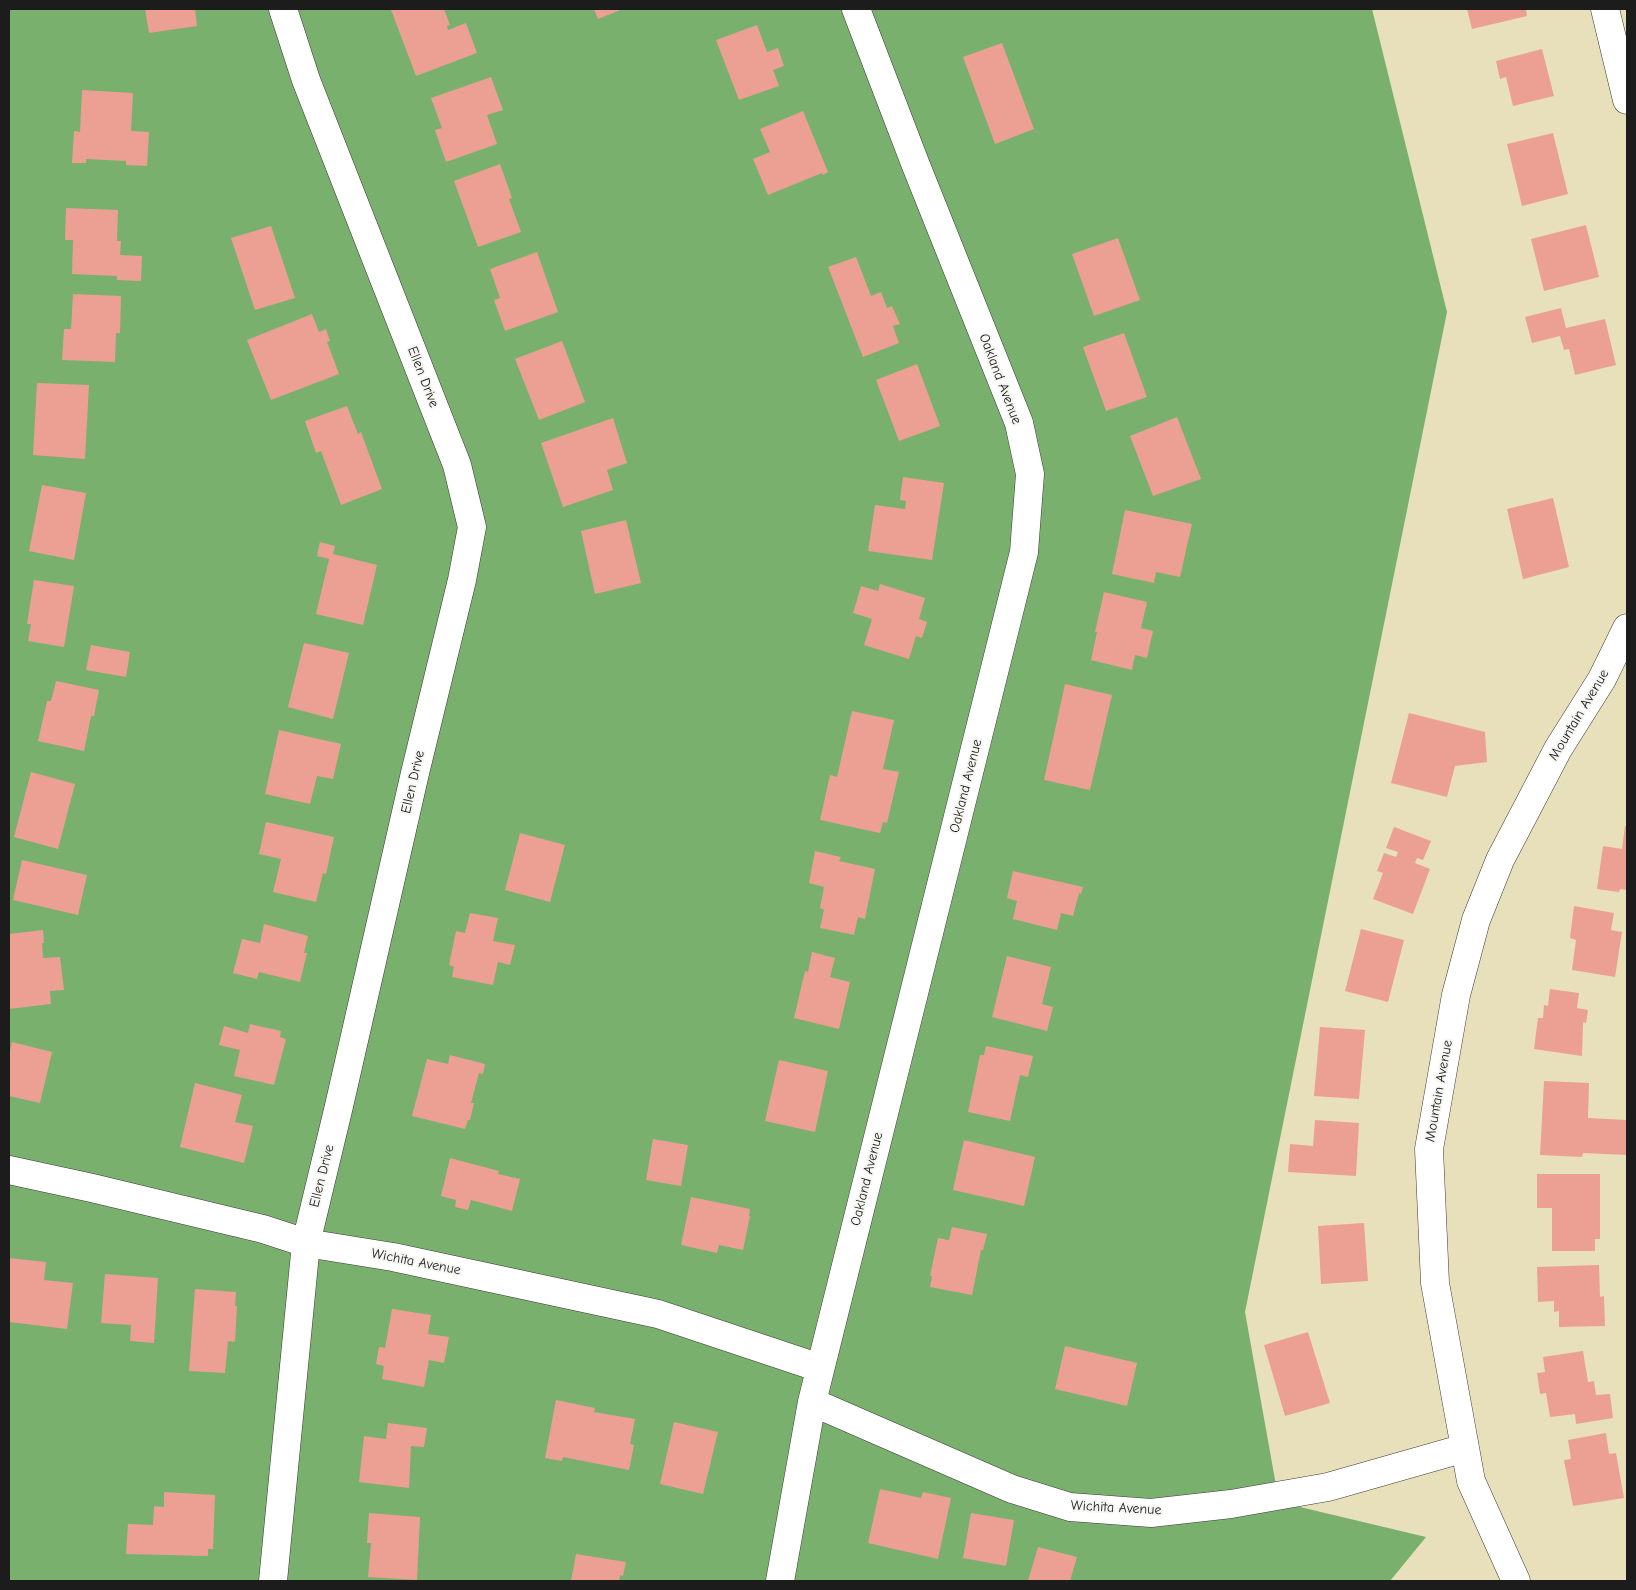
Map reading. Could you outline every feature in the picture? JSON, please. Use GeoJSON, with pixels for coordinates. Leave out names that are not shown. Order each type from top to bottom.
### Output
{"type":"FeatureCollection","features":[{"type":"Feature","properties":{"kind":"street","name":"Ellen Drive"},"geometry":{"type":"LineString","coordinates":[[273,1581],[306,1243],[462,580],[472,527],[457,465],[306,80],[283,9]]}},
{"type":"Feature","properties":{"kind":"street","name":"Oakland Avenue"},"geometry":{"type":"LineString","coordinates":[[780,1581],[812,1402],[820,1368],[1024,552],[1030,474],[1019,424],[856,9]]}},
{"type":"Feature","properties":{"kind":"street"},"geometry":{"type":"LineString","coordinates":[[1606,9],[1627,100]]}},
{"type":"Feature","properties":{"kind":"street","name":"Mountain Avenue"},"geometry":{"type":"LineString","coordinates":[[1516,1581],[1471,1480],[1435,1283],[1429,1149],[1456,995],[1476,920],[1500,860],[1558,749],[1602,680],[1627,628]]}},
{"type":"Feature","properties":{"kind":"street","name":"Wichita Avenue"},"geometry":{"type":"LineString","coordinates":[[9,1170],[263,1229],[306,1243],[393,1257],[658,1314],[820,1368]]}},
{"type":"Feature","properties":{"kind":"street","name":"Wichita Avenue"},"geometry":{"type":"LineString","coordinates":[[812,1402],[1012,1489],[1070,1508],[1151,1513],[1231,1504],[1328,1487],[1465,1448]]}},
{"type":"Feature","properties":{"kind":"green space"},"geometry":{"type":"Polygon","coordinates":[[[9,9],[1372,9],[1447,312],[1245,1312],[1279,1502],[1426,1537],[1390,1581],[9,1581],[9,9]]]}},
{"type":"Feature","properties":{"kind":"building"},"geometry":{"type":"Polygon","coordinates":[[[145,9],[195,9],[197,26],[149,33],[145,9]]]}},
{"type":"Feature","properties":{"kind":"building"},"geometry":{"type":"Polygon","coordinates":[[[444,9],[450,25],[447,26],[448,30],[466,23],[477,53],[416,76],[391,10],[444,9]]]}},
{"type":"Feature","properties":{"kind":"building"},"geometry":{"type":"Polygon","coordinates":[[[594,9],[623,9],[598,19],[594,9]]]}},
{"type":"Feature","properties":{"kind":"building"},"geometry":{"type":"Polygon","coordinates":[[[1467,9],[1526,9],[1527,16],[1472,29],[1467,9]]]}},
{"type":"Feature","properties":{"kind":"building"},"geometry":{"type":"Polygon","coordinates":[[[757,25],[767,52],[778,48],[784,66],[773,70],[779,86],[739,100],[716,40],[757,25]]]}},
{"type":"Feature","properties":{"kind":"building"},"geometry":{"type":"Polygon","coordinates":[[[1002,43],[1034,129],[995,144],[963,57],[1002,43]]]}},
{"type":"Feature","properties":{"kind":"building"},"geometry":{"type":"Polygon","coordinates":[[[1542,49],[1554,96],[1513,106],[1506,77],[1500,79],[1496,61],[1542,49]]]}},
{"type":"Feature","properties":{"kind":"building"},"geometry":{"type":"Polygon","coordinates":[[[491,77],[503,110],[487,115],[497,144],[446,162],[435,130],[442,128],[431,98],[491,77]]]}},
{"type":"Feature","properties":{"kind":"building"},"geometry":{"type":"Polygon","coordinates":[[[82,90],[133,93],[131,131],[149,132],[147,166],[126,165],[126,161],[86,159],[86,163],[72,163],[74,131],[80,132],[82,90]]]}},
{"type":"Feature","properties":{"kind":"building"},"geometry":{"type":"Polygon","coordinates":[[[803,111],[828,172],[768,195],[753,159],[770,152],[760,129],[803,111]]]}},
{"type":"Feature","properties":{"kind":"building"},"geometry":{"type":"Polygon","coordinates":[[[1553,133],[1568,194],[1522,206],[1507,144],[1553,133]]]}},
{"type":"Feature","properties":{"kind":"building"},"geometry":{"type":"Polygon","coordinates":[[[500,164],[512,198],[509,199],[521,232],[478,247],[454,181],[500,164]]]}},
{"type":"Feature","properties":{"kind":"building"},"geometry":{"type":"Polygon","coordinates":[[[66,208],[118,210],[117,241],[121,241],[120,255],[142,256],[141,281],[117,280],[117,276],[72,274],[73,240],[65,240],[66,208]]]}},
{"type":"Feature","properties":{"kind":"building"},"geometry":{"type":"Polygon","coordinates":[[[1586,225],[1599,277],[1544,291],[1531,239],[1586,225]]]}},
{"type":"Feature","properties":{"kind":"building"},"geometry":{"type":"Polygon","coordinates":[[[271,226],[295,298],[255,310],[231,238],[271,226]]]}},
{"type":"Feature","properties":{"kind":"building"},"geometry":{"type":"Polygon","coordinates":[[[1118,238],[1140,300],[1094,316],[1072,254],[1118,238]]]}},
{"type":"Feature","properties":{"kind":"building"},"geometry":{"type":"Polygon","coordinates":[[[537,252],[558,312],[505,331],[494,300],[500,298],[490,269],[537,252]]]}},
{"type":"Feature","properties":{"kind":"building"},"geometry":{"type":"Polygon","coordinates":[[[856,257],[871,296],[881,292],[887,308],[892,306],[900,324],[893,326],[899,343],[863,357],[828,267],[856,257]]]}},
{"type":"Feature","properties":{"kind":"building"},"geometry":{"type":"Polygon","coordinates":[[[73,294],[121,296],[120,333],[116,333],[115,362],[62,360],[64,329],[71,329],[73,294]]]}},
{"type":"Feature","properties":{"kind":"building"},"geometry":{"type":"Polygon","coordinates":[[[1561,308],[1566,328],[1605,319],[1616,365],[1575,375],[1569,349],[1564,350],[1560,336],[1532,343],[1525,317],[1561,308]]]}},
{"type":"Feature","properties":{"kind":"building"},"geometry":{"type":"Polygon","coordinates":[[[312,314],[319,332],[326,329],[330,341],[327,342],[339,374],[271,400],[247,340],[312,314]]]}},
{"type":"Feature","properties":{"kind":"building"},"geometry":{"type":"Polygon","coordinates":[[[1124,333],[1147,397],[1106,411],[1083,347],[1124,333]]]}},
{"type":"Feature","properties":{"kind":"building"},"geometry":{"type":"Polygon","coordinates":[[[562,341],[585,402],[539,420],[515,359],[562,341]]]}},
{"type":"Feature","properties":{"kind":"building"},"geometry":{"type":"Polygon","coordinates":[[[917,364],[940,426],[899,441],[876,380],[917,364]]]}},
{"type":"Feature","properties":{"kind":"building"},"geometry":{"type":"Polygon","coordinates":[[[37,383],[89,385],[85,459],[33,455],[37,383]]]}},
{"type":"Feature","properties":{"kind":"building"},"geometry":{"type":"Polygon","coordinates":[[[347,406],[358,434],[361,432],[382,489],[341,505],[321,451],[316,453],[305,421],[347,406]]]}},
{"type":"Feature","properties":{"kind":"building"},"geometry":{"type":"Polygon","coordinates":[[[1177,417],[1201,479],[1153,496],[1130,436],[1177,417]]]}},
{"type":"Feature","properties":{"kind":"building"},"geometry":{"type":"Polygon","coordinates":[[[613,418],[627,463],[607,470],[613,490],[563,507],[541,443],[613,418]]]}},
{"type":"Feature","properties":{"kind":"building"},"geometry":{"type":"Polygon","coordinates":[[[903,477],[944,483],[932,560],[868,551],[875,505],[905,509],[906,501],[900,500],[903,477]]]}},
{"type":"Feature","properties":{"kind":"building"},"geometry":{"type":"Polygon","coordinates":[[[42,485],[86,493],[74,560],[29,551],[42,485]]]}},
{"type":"Feature","properties":{"kind":"building"},"geometry":{"type":"Polygon","coordinates":[[[1553,498],[1569,567],[1523,579],[1507,509],[1553,498]]]}},
{"type":"Feature","properties":{"kind":"building"},"geometry":{"type":"Polygon","coordinates":[[[1125,510],[1192,524],[1180,577],[1156,572],[1154,583],[1112,574],[1125,510]]]}},
{"type":"Feature","properties":{"kind":"building"},"geometry":{"type":"Polygon","coordinates":[[[626,520],[641,583],[595,594],[581,531],[626,520]]]}},
{"type":"Feature","properties":{"kind":"building"},"geometry":{"type":"Polygon","coordinates":[[[320,542],[335,546],[333,554],[377,565],[363,625],[316,614],[329,559],[317,556],[320,542]]]}},
{"type":"Feature","properties":{"kind":"building"},"geometry":{"type":"Polygon","coordinates":[[[34,580],[74,586],[64,647],[28,641],[31,624],[27,624],[34,580]]]}},
{"type":"Feature","properties":{"kind":"building"},"geometry":{"type":"Polygon","coordinates":[[[880,584],[925,598],[919,619],[927,622],[922,638],[916,636],[909,659],[864,645],[872,619],[853,613],[861,586],[878,591],[880,584]]]}},
{"type":"Feature","properties":{"kind":"building"},"geometry":{"type":"Polygon","coordinates":[[[1104,592],[1147,602],[1141,628],[1153,631],[1147,658],[1135,655],[1132,670],[1091,660],[1104,592]]]}},
{"type":"Feature","properties":{"kind":"building"},"geometry":{"type":"Polygon","coordinates":[[[304,643],[349,653],[333,719],[288,707],[304,643]]]}},
{"type":"Feature","properties":{"kind":"building"},"geometry":{"type":"Polygon","coordinates":[[[91,645],[130,652],[126,677],[86,670],[91,645]]]}},
{"type":"Feature","properties":{"kind":"building"},"geometry":{"type":"Polygon","coordinates":[[[56,681],[99,690],[94,716],[91,716],[84,751],[38,741],[47,701],[51,701],[56,681]]]}},
{"type":"Feature","properties":{"kind":"building"},"geometry":{"type":"Polygon","coordinates":[[[1065,684],[1112,695],[1090,790],[1044,780],[1065,684]]]}},
{"type":"Feature","properties":{"kind":"building"},"geometry":{"type":"Polygon","coordinates":[[[852,711],[894,720],[883,769],[899,772],[887,823],[883,822],[880,833],[820,820],[830,775],[837,777],[852,711]]]}},
{"type":"Feature","properties":{"kind":"building"},"geometry":{"type":"Polygon","coordinates":[[[1409,713],[1485,732],[1487,762],[1455,766],[1447,797],[1391,783],[1409,713]]]}},
{"type":"Feature","properties":{"kind":"building"},"geometry":{"type":"Polygon","coordinates":[[[279,730],[341,744],[333,779],[317,776],[310,804],[265,794],[279,730]]]}},
{"type":"Feature","properties":{"kind":"building"},"geometry":{"type":"Polygon","coordinates":[[[31,772],[75,784],[58,849],[14,837],[31,772]]]}},
{"type":"Feature","properties":{"kind":"building"},"geometry":{"type":"Polygon","coordinates":[[[266,822],[334,837],[326,874],[323,873],[316,902],[273,892],[281,859],[259,854],[266,822]]]}},
{"type":"Feature","properties":{"kind":"building"},"geometry":{"type":"Polygon","coordinates":[[[1625,826],[1627,826],[1627,890],[1620,889],[1619,892],[1597,889],[1603,846],[1622,849],[1625,826]]]}},
{"type":"Feature","properties":{"kind":"building"},"geometry":{"type":"Polygon","coordinates":[[[1394,827],[1431,841],[1423,860],[1417,858],[1415,863],[1430,869],[1413,914],[1373,899],[1383,873],[1377,871],[1384,853],[1396,857],[1398,852],[1386,848],[1394,827]]]}},
{"type":"Feature","properties":{"kind":"building"},"geometry":{"type":"Polygon","coordinates":[[[520,833],[565,845],[550,902],[505,890],[520,833]]]}},
{"type":"Feature","properties":{"kind":"building"},"geometry":{"type":"Polygon","coordinates":[[[815,851],[841,857],[839,861],[875,869],[865,919],[858,917],[854,935],[820,928],[824,910],[820,908],[824,887],[809,883],[815,851]]]}},
{"type":"Feature","properties":{"kind":"building"},"geometry":{"type":"Polygon","coordinates":[[[22,860],[87,875],[78,915],[13,900],[22,860]]]}},
{"type":"Feature","properties":{"kind":"building"},"geometry":{"type":"Polygon","coordinates":[[[1013,871],[1083,887],[1081,894],[1079,893],[1073,916],[1061,913],[1057,930],[1013,919],[1017,901],[1007,898],[1013,871]]]}},
{"type":"Feature","properties":{"kind":"building"},"geometry":{"type":"Polygon","coordinates":[[[1574,906],[1614,913],[1611,930],[1622,932],[1615,977],[1572,970],[1576,940],[1570,938],[1574,906]]]}},
{"type":"Feature","properties":{"kind":"building"},"geometry":{"type":"Polygon","coordinates":[[[470,913],[498,918],[493,941],[515,945],[510,965],[498,962],[493,985],[452,977],[454,967],[449,965],[456,931],[465,933],[470,913]]]}},
{"type":"Feature","properties":{"kind":"building"},"geometry":{"type":"Polygon","coordinates":[[[264,924],[308,936],[304,953],[307,953],[300,982],[259,972],[257,979],[233,973],[242,939],[260,943],[264,924]]]}},
{"type":"Feature","properties":{"kind":"building"},"geometry":{"type":"Polygon","coordinates":[[[1361,929],[1404,940],[1388,1002],[1345,991],[1361,929]]]}},
{"type":"Feature","properties":{"kind":"building"},"geometry":{"type":"Polygon","coordinates":[[[43,930],[43,958],[60,957],[64,990],[50,991],[51,1004],[9,1009],[9,934],[43,930]]]}},
{"type":"Feature","properties":{"kind":"building"},"geometry":{"type":"Polygon","coordinates":[[[812,952],[835,958],[830,977],[850,982],[839,1029],[794,1018],[805,971],[808,972],[812,952]]]}},
{"type":"Feature","properties":{"kind":"building"},"geometry":{"type":"Polygon","coordinates":[[[1007,956],[1051,967],[1042,1004],[1053,1007],[1047,1031],[992,1017],[1007,956]]]}},
{"type":"Feature","properties":{"kind":"building"},"geometry":{"type":"Polygon","coordinates":[[[1550,989],[1579,993],[1577,1008],[1588,1010],[1586,1023],[1583,1022],[1582,1056],[1534,1049],[1538,1018],[1543,1018],[1544,1005],[1548,1006],[1550,989]]]}},
{"type":"Feature","properties":{"kind":"building"},"geometry":{"type":"Polygon","coordinates":[[[250,1024],[281,1031],[280,1037],[286,1039],[274,1085],[234,1076],[240,1050],[219,1045],[224,1026],[248,1033],[250,1024]]]}},
{"type":"Feature","properties":{"kind":"building"},"geometry":{"type":"Polygon","coordinates":[[[1320,1027],[1365,1030],[1359,1099],[1314,1096],[1320,1027]]]}},
{"type":"Feature","properties":{"kind":"building"},"geometry":{"type":"Polygon","coordinates":[[[12,1042],[52,1052],[40,1103],[9,1096],[9,1055],[12,1042]]]}},
{"type":"Feature","properties":{"kind":"building"},"geometry":{"type":"Polygon","coordinates":[[[986,1046],[1033,1056],[1028,1077],[1020,1075],[1010,1121],[968,1112],[980,1055],[984,1055],[986,1046]]]}},
{"type":"Feature","properties":{"kind":"building"},"geometry":{"type":"Polygon","coordinates":[[[450,1055],[485,1064],[483,1074],[479,1073],[471,1103],[474,1103],[470,1120],[468,1120],[465,1129],[412,1116],[427,1059],[448,1064],[450,1055]]]}},
{"type":"Feature","properties":{"kind":"building"},"geometry":{"type":"Polygon","coordinates":[[[779,1060],[828,1071],[815,1132],[765,1121],[779,1060]]]}},
{"type":"Feature","properties":{"kind":"building"},"geometry":{"type":"Polygon","coordinates":[[[1544,1081],[1589,1083],[1588,1118],[1627,1120],[1627,1155],[1583,1153],[1582,1157],[1540,1155],[1544,1081]]]}},
{"type":"Feature","properties":{"kind":"building"},"geometry":{"type":"Polygon","coordinates":[[[195,1083],[242,1095],[235,1122],[253,1126],[244,1163],[180,1147],[195,1083]]]}},
{"type":"Feature","properties":{"kind":"building"},"geometry":{"type":"Polygon","coordinates":[[[1315,1120],[1359,1123],[1356,1176],[1288,1172],[1290,1144],[1313,1146],[1315,1120]]]}},
{"type":"Feature","properties":{"kind":"building"},"geometry":{"type":"Polygon","coordinates":[[[653,1139],[688,1145],[681,1186],[646,1180],[653,1139]]]}},
{"type":"Feature","properties":{"kind":"building"},"geometry":{"type":"Polygon","coordinates":[[[964,1140],[1035,1157],[1024,1206],[953,1190],[964,1140]]]}},
{"type":"Feature","properties":{"kind":"building"},"geometry":{"type":"Polygon","coordinates":[[[450,1158],[499,1171],[498,1174],[520,1179],[512,1211],[471,1200],[468,1210],[455,1207],[456,1200],[441,1196],[450,1158]]]}},
{"type":"Feature","properties":{"kind":"building"},"geometry":{"type":"Polygon","coordinates":[[[1537,1174],[1600,1174],[1600,1239],[1595,1239],[1595,1251],[1552,1251],[1552,1208],[1537,1208],[1537,1174]]]}},
{"type":"Feature","properties":{"kind":"building"},"geometry":{"type":"Polygon","coordinates":[[[691,1197],[750,1209],[743,1250],[719,1245],[717,1253],[681,1245],[691,1197]]]}},
{"type":"Feature","properties":{"kind":"building"},"geometry":{"type":"Polygon","coordinates":[[[1364,1223],[1368,1281],[1321,1284],[1318,1226],[1364,1223]]]}},
{"type":"Feature","properties":{"kind":"building"},"geometry":{"type":"Polygon","coordinates":[[[952,1227],[987,1234],[983,1250],[981,1250],[972,1295],[930,1287],[932,1276],[930,1276],[938,1238],[949,1240],[952,1227]]]}},
{"type":"Feature","properties":{"kind":"building"},"geometry":{"type":"Polygon","coordinates":[[[9,1258],[46,1262],[44,1280],[73,1283],[67,1329],[9,1322],[9,1258]]]}},
{"type":"Feature","properties":{"kind":"building"},"geometry":{"type":"Polygon","coordinates":[[[1599,1265],[1600,1297],[1604,1296],[1605,1326],[1559,1327],[1559,1311],[1554,1312],[1554,1301],[1538,1302],[1537,1267],[1599,1265]]]}},
{"type":"Feature","properties":{"kind":"building"},"geometry":{"type":"Polygon","coordinates":[[[105,1274],[158,1278],[154,1343],[130,1341],[131,1325],[101,1323],[105,1274]]]}},
{"type":"Feature","properties":{"kind":"building"},"geometry":{"type":"Polygon","coordinates":[[[195,1289],[236,1292],[235,1342],[228,1341],[225,1373],[189,1371],[195,1289]]]}},
{"type":"Feature","properties":{"kind":"building"},"geometry":{"type":"Polygon","coordinates":[[[392,1309],[431,1315],[428,1334],[449,1337],[444,1363],[429,1360],[424,1387],[382,1379],[384,1366],[376,1364],[379,1347],[385,1348],[392,1309]]]}},
{"type":"Feature","properties":{"kind":"building"},"geometry":{"type":"Polygon","coordinates":[[[1308,1332],[1330,1403],[1285,1416],[1264,1345],[1308,1332]]]}},
{"type":"Feature","properties":{"kind":"building"},"geometry":{"type":"Polygon","coordinates":[[[1065,1346],[1137,1363],[1127,1406],[1055,1389],[1065,1346]]]}},
{"type":"Feature","properties":{"kind":"building"},"geometry":{"type":"Polygon","coordinates":[[[1583,1351],[1588,1382],[1594,1381],[1596,1395],[1610,1394],[1613,1418],[1576,1424],[1575,1414],[1550,1417],[1546,1393],[1540,1394],[1537,1373],[1545,1372],[1543,1357],[1583,1351]]]}},
{"type":"Feature","properties":{"kind":"building"},"geometry":{"type":"Polygon","coordinates":[[[556,1400],[595,1408],[594,1412],[635,1419],[630,1444],[634,1445],[629,1470],[563,1457],[562,1461],[545,1458],[556,1400]]]}},
{"type":"Feature","properties":{"kind":"building"},"geometry":{"type":"Polygon","coordinates":[[[674,1422],[718,1432],[703,1494],[660,1484],[674,1422]]]}},
{"type":"Feature","properties":{"kind":"building"},"geometry":{"type":"Polygon","coordinates":[[[388,1423],[427,1428],[424,1447],[411,1446],[409,1488],[359,1482],[364,1436],[386,1439],[388,1423]]]}},
{"type":"Feature","properties":{"kind":"building"},"geometry":{"type":"Polygon","coordinates":[[[1606,1433],[1609,1454],[1616,1453],[1624,1498],[1573,1506],[1564,1460],[1571,1459],[1568,1440],[1606,1433]]]}},
{"type":"Feature","properties":{"kind":"building"},"geometry":{"type":"Polygon","coordinates":[[[880,1489],[921,1498],[923,1492],[951,1498],[938,1559],[868,1543],[880,1489]]]}},
{"type":"Feature","properties":{"kind":"building"},"geometry":{"type":"Polygon","coordinates":[[[164,1492],[215,1495],[213,1549],[208,1549],[208,1556],[126,1554],[128,1524],[153,1525],[154,1506],[164,1507],[164,1492]]]}},
{"type":"Feature","properties":{"kind":"building"},"geometry":{"type":"Polygon","coordinates":[[[369,1513],[420,1517],[417,1580],[368,1577],[371,1543],[367,1543],[369,1513]]]}},
{"type":"Feature","properties":{"kind":"building"},"geometry":{"type":"Polygon","coordinates":[[[971,1513],[1014,1520],[1006,1566],[963,1558],[971,1513]]]}},
{"type":"Feature","properties":{"kind":"building"},"geometry":{"type":"Polygon","coordinates":[[[1038,1547],[1077,1557],[1070,1581],[1028,1581],[1038,1547]]]}},
{"type":"Feature","properties":{"kind":"building"},"geometry":{"type":"Polygon","coordinates":[[[576,1554],[626,1562],[623,1576],[620,1575],[619,1581],[571,1581],[576,1554]]]}}]}
